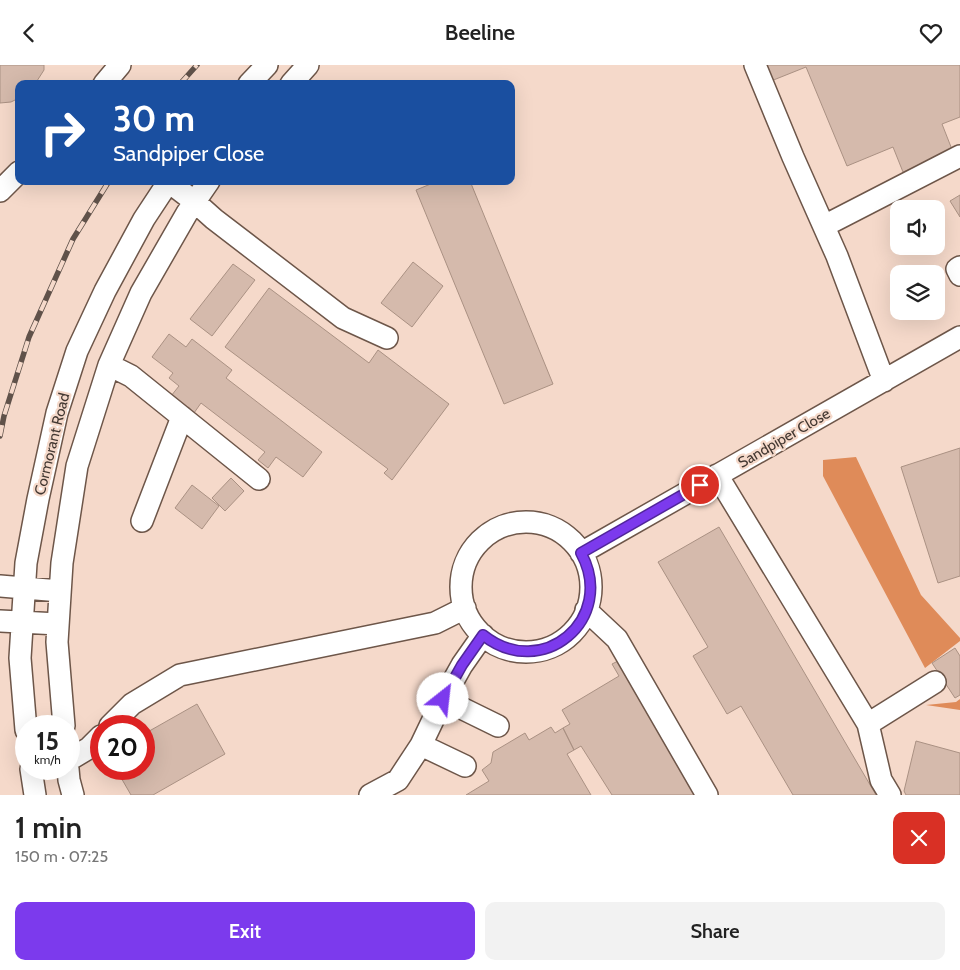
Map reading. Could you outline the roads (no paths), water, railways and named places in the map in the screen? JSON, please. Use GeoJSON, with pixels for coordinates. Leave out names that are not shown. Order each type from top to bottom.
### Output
{"type":"FeatureCollection","features":[{"type":"Feature","properties":{"kind":"street"},"geometry":{"type":"LineString","coordinates":[[107,80],[120,65]]}},
{"type":"Feature","properties":{"kind":"street"},"geometry":{"type":"LineString","coordinates":[[253,80],[267,65]]}},
{"type":"Feature","properties":{"kind":"street"},"geometry":{"type":"LineString","coordinates":[[295,80],[308,65]]}},
{"type":"Feature","properties":{"kind":"street"},"geometry":{"type":"LineString","coordinates":[[755,65],[837,256],[884,381]]}},
{"type":"Feature","properties":{"kind":"street"},"geometry":{"type":"LineString","coordinates":[[824,226],[960,157]]}},
{"type":"Feature","properties":{"kind":"street"},"geometry":{"type":"LineString","coordinates":[[0,191],[15,176]]}},
{"type":"Feature","properties":{"kind":"street","name":"Cormorant Road"},"geometry":{"type":"LineString","coordinates":[[25,715],[20,658],[26,563],[55,423],[77,351],[109,283],[144,219],[167,185]]}},
{"type":"Feature","properties":{"kind":"street"},"geometry":{"type":"LineString","coordinates":[[173,185],[343,318],[387,337]]}},
{"type":"Feature","properties":{"kind":"street","name":"Cormorant Road"},"geometry":{"type":"LineString","coordinates":[[63,715],[57,642],[58,624],[62,563],[77,466],[109,365],[141,293],[187,213],[206,185]]}},
{"type":"Feature","properties":{"kind":"street"},"geometry":{"type":"LineString","coordinates":[[960,267],[957,269],[960,275]]}},
{"type":"Feature","properties":{"kind":"street","name":"Sandpiper Close"},"geometry":{"type":"LineString","coordinates":[[581,553],[960,337]]}},
{"type":"Feature","properties":{"kind":"street"},"geometry":{"type":"LineString","coordinates":[[109,365],[131,376],[259,479]]}},
{"type":"Feature","properties":{"kind":"street"},"geometry":{"type":"LineString","coordinates":[[142,521],[182,417]]}},
{"type":"Feature","properties":{"kind":"street"},"geometry":{"type":"LineString","coordinates":[[718,475],[868,724],[881,780],[890,795]]}},
{"type":"Feature","properties":{"kind":"street"},"geometry":{"type":"LineString","coordinates":[[515,523],[540,524],[556,530],[570,539],[581,553],[587,566],[591,581],[586,611],[579,624],[556,645],[526,652],[510,650],[496,644],[483,635],[472,623],[465,608],[462,583],[468,558],[484,538],[498,529],[515,523]]}},
{"type":"Feature","properties":{"kind":"street"},"geometry":{"type":"LineString","coordinates":[[0,586],[60,591]]}},
{"type":"Feature","properties":{"kind":"street"},"geometry":{"type":"LineString","coordinates":[[121,715],[132,704],[180,675],[435,623],[465,608]]}},
{"type":"Feature","properties":{"kind":"street"},"geometry":{"type":"LineString","coordinates":[[586,611],[617,639],[706,795]]}},
{"type":"Feature","properties":{"kind":"street"},"geometry":{"type":"LineString","coordinates":[[0,621],[58,624]]}},
{"type":"Feature","properties":{"kind":"street"},"geometry":{"type":"LineString","coordinates":[[370,795],[398,780],[421,745],[462,665],[483,635]]}},
{"type":"Feature","properties":{"kind":"street"},"geometry":{"type":"LineString","coordinates":[[868,724],[935,682]]}},
{"type":"Feature","properties":{"kind":"street"},"geometry":{"type":"LineString","coordinates":[[443,699],[498,725]]}},
{"type":"Feature","properties":{"kind":"street"},"geometry":{"type":"LineString","coordinates":[[421,745],[465,767]]}},
{"type":"Feature","properties":{"kind":"street"},"geometry":{"type":"LineString","coordinates":[[33,780],[35,795]]}},
{"type":"Feature","properties":{"kind":"street"},"geometry":{"type":"LineString","coordinates":[[69,780],[73,795]]}},
{"type":"Feature","properties":{"kind":"railway"},"geometry":{"type":"LineString","coordinates":[[184,80],[197,65]]}},
{"type":"Feature","properties":{"kind":"railway"},"geometry":{"type":"LineString","coordinates":[[0,436],[4,416],[29,337],[73,239],[107,185]]}}]}
